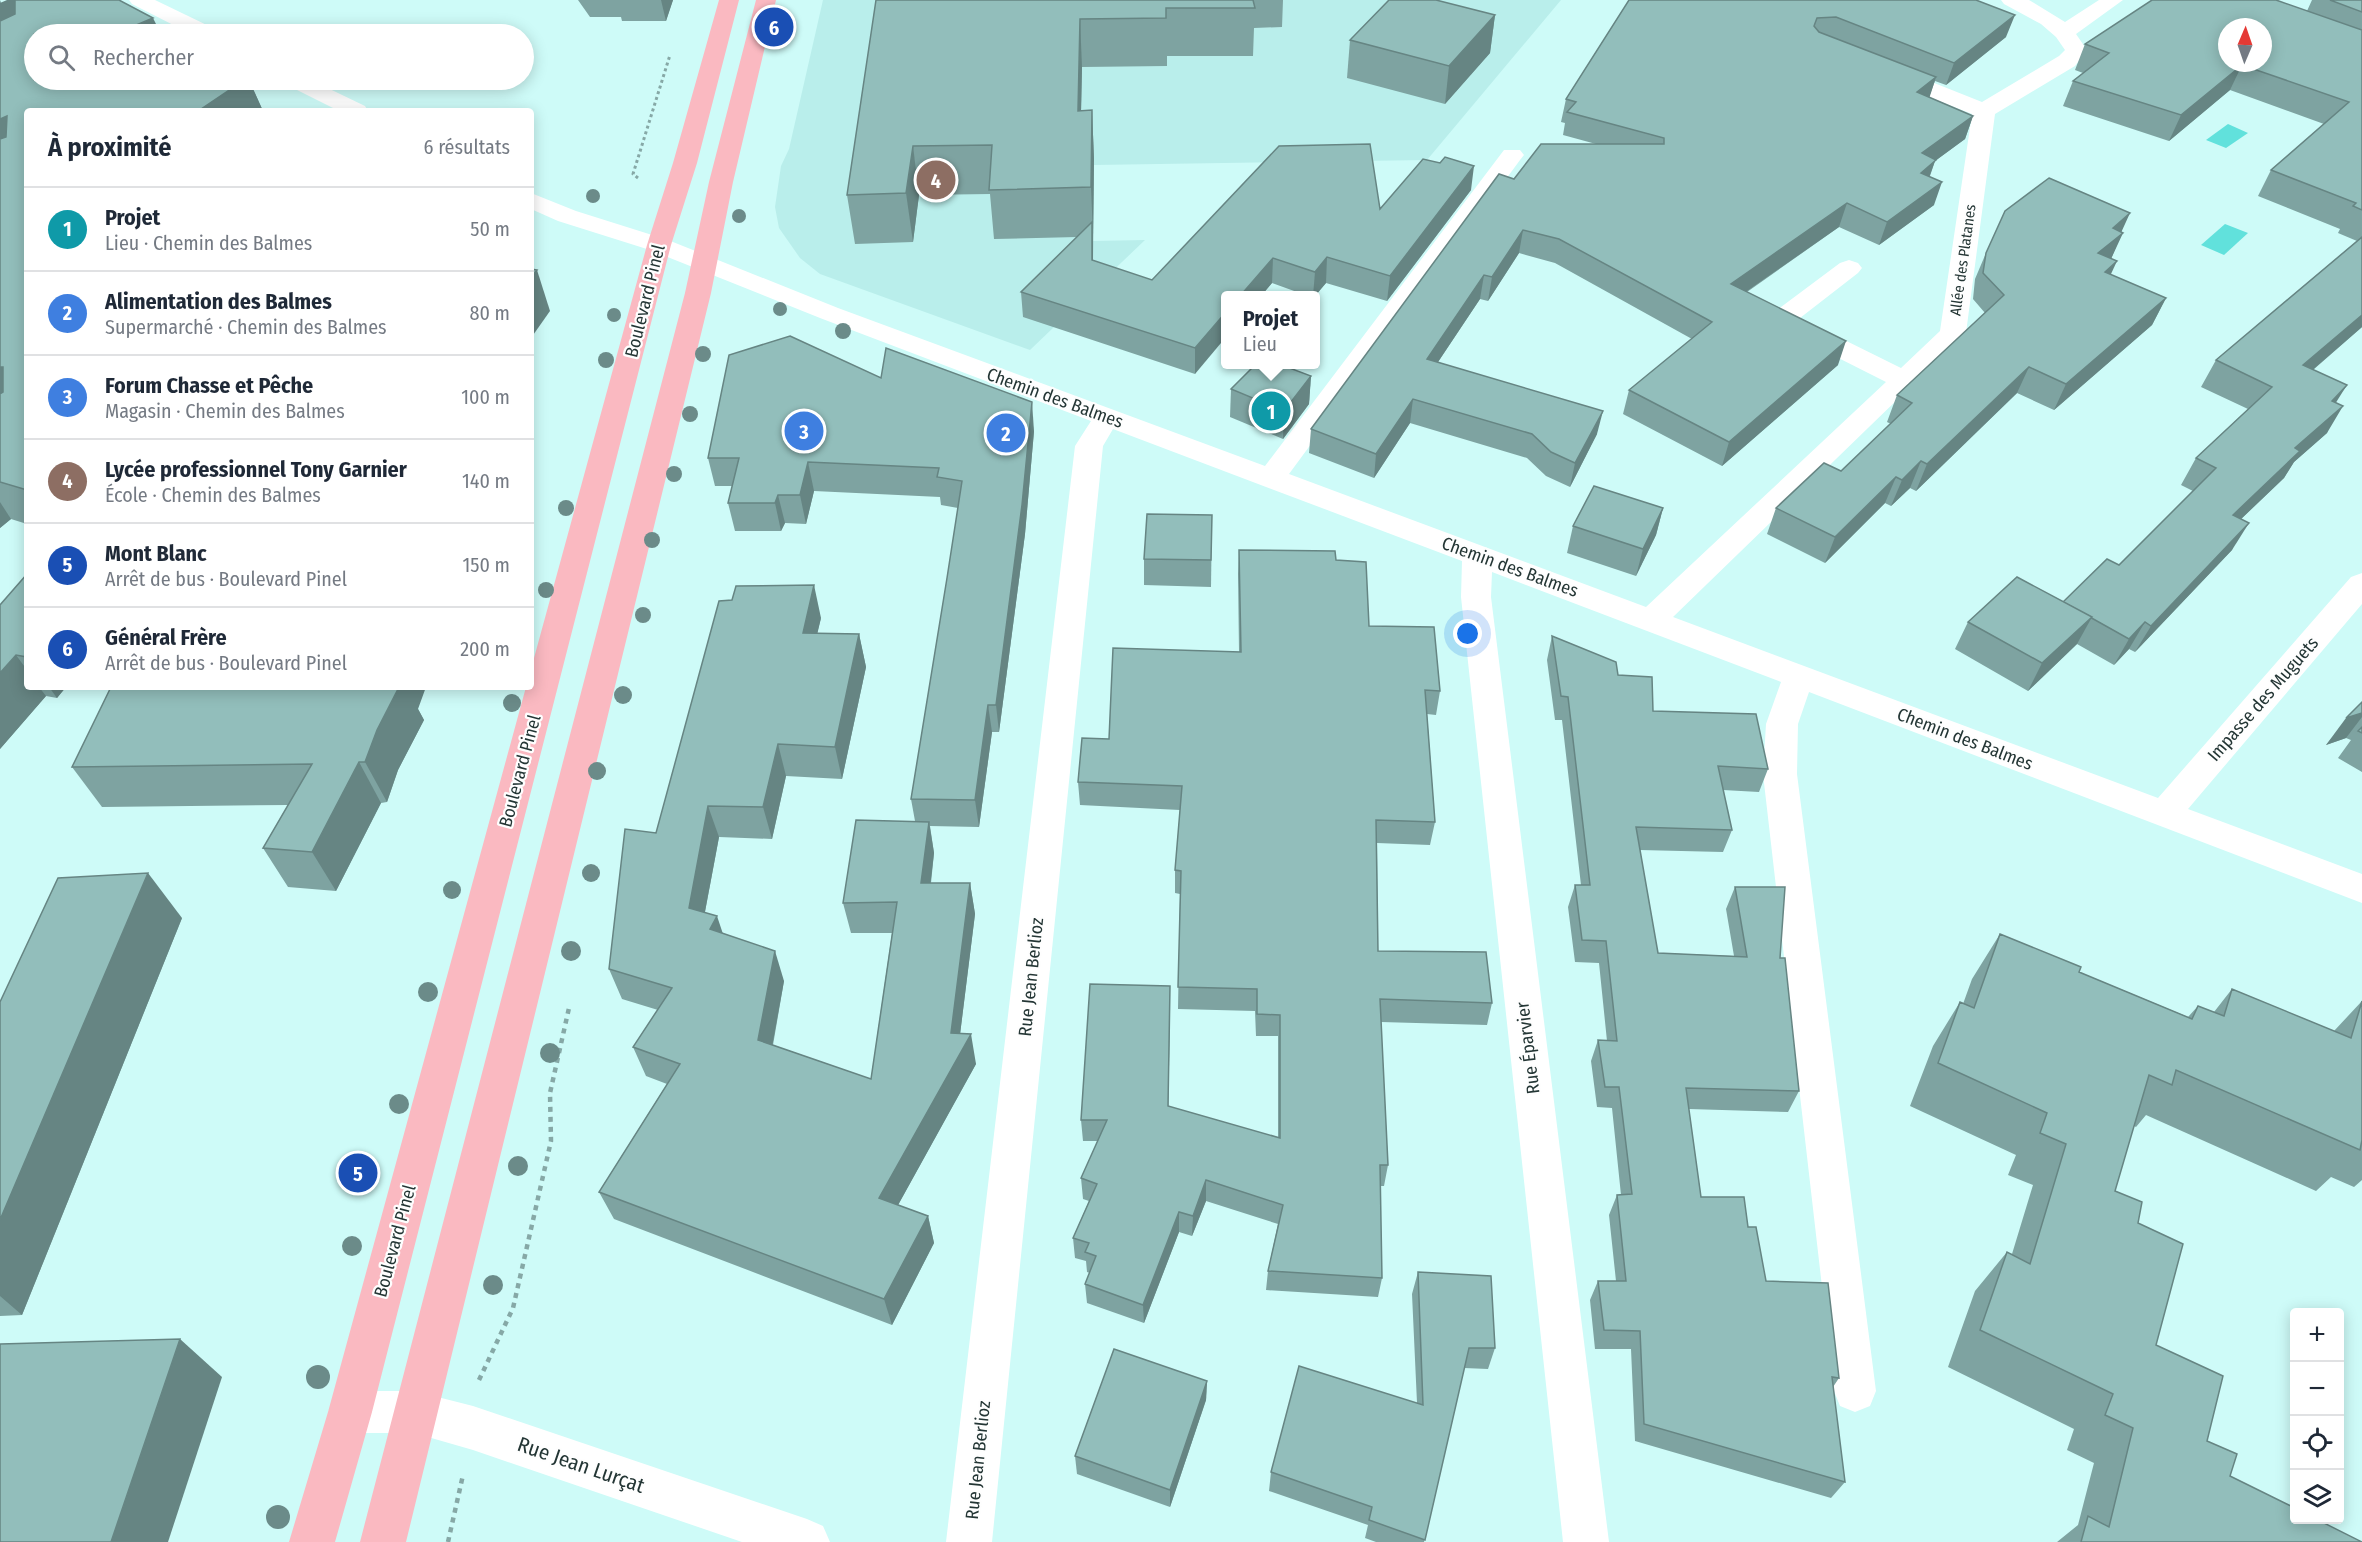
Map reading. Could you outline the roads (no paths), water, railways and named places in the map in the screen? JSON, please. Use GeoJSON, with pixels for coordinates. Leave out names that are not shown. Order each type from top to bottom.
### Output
{"type":"FeatureCollection","features":[{"type":"Feature","properties":{"kind":"main road","name":"Boulevard Pinel"},"geometry":{"type":"LineString","coordinates":[[312,1542],[350,1412],[659,245],[685,163],[729,0]]}},
{"type":"Feature","properties":{"kind":"main road"},"geometry":{"type":"LineString","coordinates":[[384,1542],[414,1412],[698,293],[766,0]]}},
{"type":"Feature","properties":{"kind":"street"},"geometry":{"type":"LineString","coordinates":[[1875,68],[1984,111],[2067,61],[2076,50],[2066,31],[2031,9],[2011,0]]}},
{"type":"Feature","properties":{"kind":"street"},"geometry":{"type":"LineString","coordinates":[[2066,31],[2113,0]]}},
{"type":"Feature","properties":{"kind":"street"},"geometry":{"type":"LineString","coordinates":[[149,1],[189,24]]}},
{"type":"Feature","properties":{"kind":"street"},"geometry":{"type":"LineString","coordinates":[[315,90],[351,108]]}},
{"type":"Feature","properties":{"kind":"street","name":"Allée des Platanes"},"geometry":{"type":"LineString","coordinates":[[1651,620],[1953,333],[1984,111]]}},
{"type":"Feature","properties":{"kind":"street"},"geometry":{"type":"LineString","coordinates":[[1271,478],[1512,155]]}},
{"type":"Feature","properties":{"kind":"street","name":"Chemin des Balmes"},"geometry":{"type":"LineString","coordinates":[[534,201],[567,216],[659,245],[703,265],[2362,889]]}},
{"type":"Feature","properties":{"kind":"street"},"geometry":{"type":"LineString","coordinates":[[1849,267],[1782,319],[1904,380]]}},
{"type":"Feature","properties":{"kind":"street","name":"Rue Jean Berlioz"},"geometry":{"type":"LineString","coordinates":[[969,1542],[1089,446],[1107,417]]}},
{"type":"Feature","properties":{"kind":"street","name":"Rue Éparvier"},"geometry":{"type":"LineString","coordinates":[[1477,555],[1476,597],[1586,1542]]}},
{"type":"Feature","properties":{"kind":"street","name":"Impasse des Muguets"},"geometry":{"type":"LineString","coordinates":[[2164,814],[2362,584]]}},
{"type":"Feature","properties":{"kind":"street"},"geometry":{"type":"LineString","coordinates":[[1799,676],[1782,724],[1780,774],[1855,1391]]}},
{"type":"Feature","properties":{"kind":"street","name":"Rue Jean Lurçat"},"geometry":{"type":"LineString","coordinates":[[350,1412],[414,1412],[473,1428],[807,1542]]}},
{"type":"Feature","properties":{"kind":"water"},"geometry":{"type":"Polygon","coordinates":[[[2228,124],[2248,133],[2226,148],[2206,140],[2228,124]]]}},
{"type":"Feature","properties":{"kind":"water"},"geometry":{"type":"Polygon","coordinates":[[[2225,224],[2248,233],[2224,255],[2201,245],[2225,224]]]}},
{"type":"Feature","properties":{"kind":"place","name":"Général Frère"},"geometry":{"type":"Point","coordinates":[774,27]}},
{"type":"Feature","properties":{"kind":"place","name":"Lycée professionnel Tony Garnier"},"geometry":{"type":"Point","coordinates":[936,180]}},
{"type":"Feature","properties":{"kind":"place","name":"Projet"},"geometry":{"type":"Point","coordinates":[1271,411]}},
{"type":"Feature","properties":{"kind":"place","name":"Forum Chasse et Pêche"},"geometry":{"type":"Point","coordinates":[804,431]}},
{"type":"Feature","properties":{"kind":"place","name":"Alimentation des Balmes"},"geometry":{"type":"Point","coordinates":[1006,433]}},
{"type":"Feature","properties":{"kind":"place","name":"Mont Blanc"},"geometry":{"type":"Point","coordinates":[358,1173]}}]}
